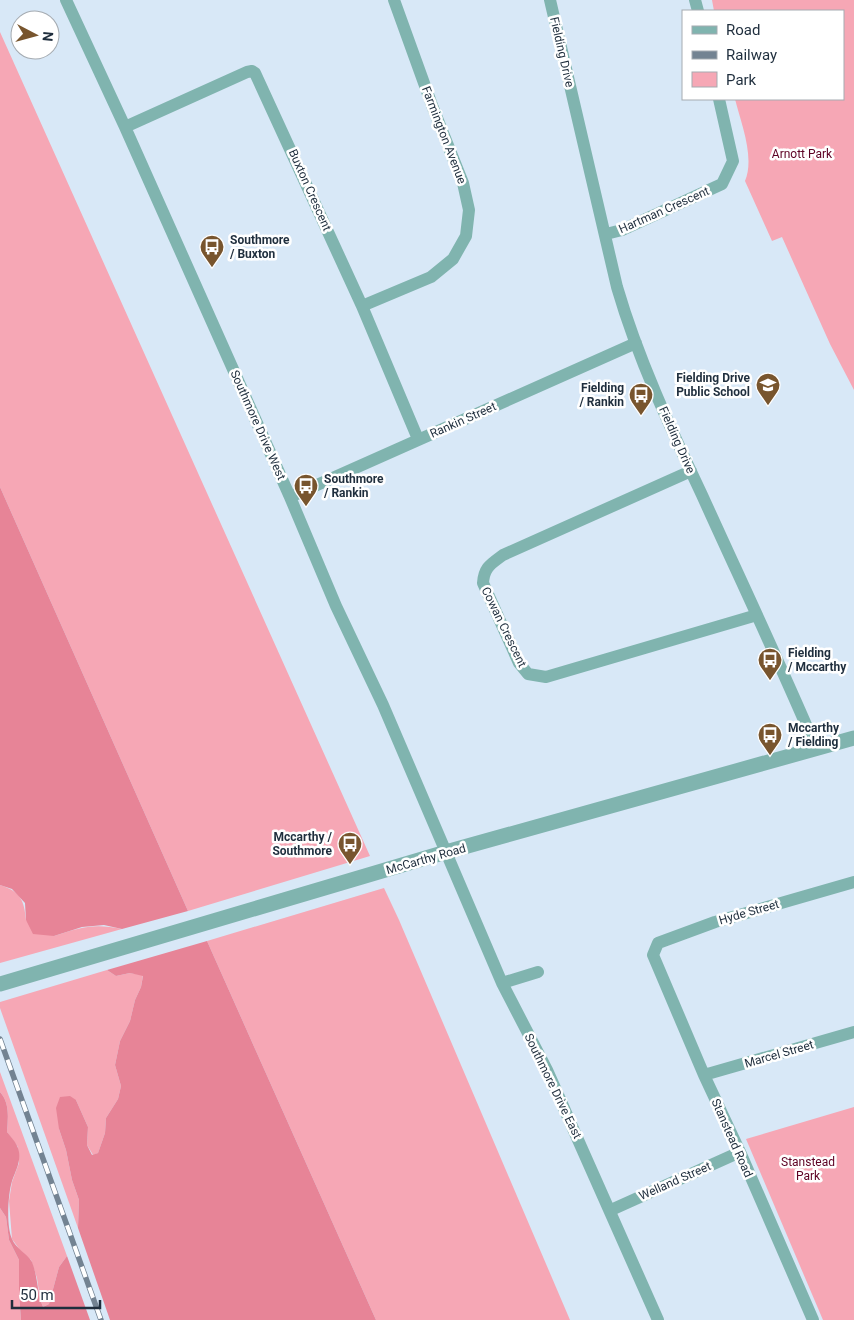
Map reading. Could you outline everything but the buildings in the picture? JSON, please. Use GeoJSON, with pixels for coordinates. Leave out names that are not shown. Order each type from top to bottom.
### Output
{"type":"FeatureCollection","features":[{"type":"Feature","properties":{"kind":"street","name":"Southmore Drive West"},"geometry":{"type":"LineString","coordinates":[[66,0],[125,127],[290,497],[336,606],[383,705],[446,852]]}},
{"type":"Feature","properties":{"kind":"street","name":"Farmington Avenue"},"geometry":{"type":"LineString","coordinates":[[362,306],[431,276],[453,260],[466,236],[469,210],[463,183],[433,108],[394,0]]}},
{"type":"Feature","properties":{"kind":"street","name":"Fielding Drive"},"geometry":{"type":"LineString","coordinates":[[550,0],[606,234],[617,288],[636,343],[690,471],[816,748]]}},
{"type":"Feature","properties":{"kind":"street","name":"Buxton Crescent"},"geometry":{"type":"LineString","coordinates":[[125,127],[247,72],[252,71],[256,73],[362,306],[418,439]]}},
{"type":"Feature","properties":{"kind":"street","name":"Hartman Crescent"},"geometry":{"type":"LineString","coordinates":[[606,234],[622,230],[722,184],[733,161],[718,100]]}},
{"type":"Feature","properties":{"kind":"street","name":"Rankin Street"},"geometry":{"type":"LineString","coordinates":[[290,497],[636,343]]}},
{"type":"Feature","properties":{"kind":"street","name":"Cowan Crescent"},"geometry":{"type":"LineString","coordinates":[[690,471],[503,555],[492,563],[484,572],[483,583],[518,663],[528,674],[546,677],[757,615]]}},
{"type":"Feature","properties":{"kind":"street","name":"McCarthy Road"},"geometry":{"type":"LineString","coordinates":[[0,984],[446,852],[854,738]]}},
{"type":"Feature","properties":{"kind":"street","name":"Southmore Drive East"},"geometry":{"type":"LineString","coordinates":[[446,852],[502,983],[547,1070],[611,1210],[658,1320]]}},
{"type":"Feature","properties":{"kind":"street","name":"Hyde Street"},"geometry":{"type":"LineString","coordinates":[[653,955],[658,943],[714,922],[854,882]]}},
{"type":"Feature","properties":{"kind":"street","name":"Stanstead Road"},"geometry":{"type":"LineString","coordinates":[[653,955],[704,1076],[740,1152],[813,1320]]}},
{"type":"Feature","properties":{"kind":"street"},"geometry":{"type":"LineString","coordinates":[[502,983],[538,972]]}},
{"type":"Feature","properties":{"kind":"street","name":"Marcel Street"},"geometry":{"type":"LineString","coordinates":[[704,1076],[854,1032]]}},
{"type":"Feature","properties":{"kind":"street","name":"Welland Street"},"geometry":{"type":"LineString","coordinates":[[611,1210],[740,1152]]}},
{"type":"Feature","properties":{"kind":"green space","name":"Arnott Park"},"geometry":{"type":"Polygon","coordinates":[[[712,0],[854,0],[854,390],[830,344],[782,237],[772,241],[745,181],[748,172],[748,151],[735,100],[844,100],[844,10],[714,10],[712,0]]]}},
{"type":"Feature","properties":{"kind":"green space"},"geometry":{"type":"Polygon","coordinates":[[[0,32],[10,54],[10,60],[13,60],[370,856],[188,911],[0,487],[0,32]]]}},
{"type":"Feature","properties":{"kind":"green space"},"geometry":{"type":"Polygon","coordinates":[[[0,885],[13,891],[20,898],[26,920],[54,936],[72,930],[95,926],[122,929],[0,963],[0,885]]]}},
{"type":"Feature","properties":{"kind":"green space"},"geometry":{"type":"Polygon","coordinates":[[[384,888],[570,1320],[376,1320],[207,941],[384,888]]]}},
{"type":"Feature","properties":{"kind":"green space"},"geometry":{"type":"Polygon","coordinates":[[[107,970],[116,976],[130,973],[143,975],[130,1021],[120,1041],[115,1065],[121,1086],[118,1099],[106,1118],[105,1133],[98,1153],[93,1155],[87,1145],[88,1127],[76,1100],[59,1129],[79,1200],[78,1228],[0,1008],[0,1002],[107,970]]]}},
{"type":"Feature","properties":{"kind":"green space"},"geometry":{"type":"Polygon","coordinates":[[[0,1072],[67,1256],[59,1267],[49,1304],[43,1307],[31,1260],[12,1239],[9,1201],[12,1182],[19,1163],[18,1147],[7,1132],[8,1111],[0,1092],[0,1072]]]}},
{"type":"Feature","properties":{"kind":"green space","name":"Stanstead Park"},"geometry":{"type":"Polygon","coordinates":[[[854,1107],[854,1320],[823,1320],[746,1139],[854,1107]]]}},
{"type":"Feature","properties":{"kind":"green space"},"geometry":{"type":"Polygon","coordinates":[[[0,1208],[6,1217],[9,1240],[19,1260],[21,1320],[0,1320],[0,1208]]]}},
{"type":"Feature","properties":{"kind":"shaded area"},"geometry":{"type":"Polygon","coordinates":[[[0,487],[188,911],[122,929],[104,925],[82,927],[54,936],[33,934],[26,920],[25,903],[12,889],[0,885],[0,487]]]}},
{"type":"Feature","properties":{"kind":"shaded area"},"geometry":{"type":"Polygon","coordinates":[[[207,941],[376,1320],[110,1320],[78,1228],[79,1200],[59,1129],[56,1108],[60,1097],[70,1096],[76,1100],[88,1127],[87,1145],[92,1155],[98,1153],[105,1133],[106,1118],[118,1099],[121,1086],[115,1065],[120,1041],[130,1021],[143,976],[130,973],[116,976],[107,970],[207,941]]]}},
{"type":"Feature","properties":{"kind":"shaded area"},"geometry":{"type":"Polygon","coordinates":[[[0,1092],[7,1106],[7,1132],[16,1144],[19,1152],[19,1161],[12,1181],[9,1202],[8,1218],[12,1239],[16,1246],[32,1262],[43,1307],[49,1304],[59,1267],[67,1256],[90,1320],[21,1320],[19,1260],[9,1240],[6,1217],[0,1208],[0,1092]]]}},
{"type":"Feature","properties":{"kind":"railway"},"geometry":{"type":"LineString","coordinates":[[0,1039],[101,1320]]}},
{"type":"Feature","properties":{"kind":"place","name":"Southmore / Buxton"},"geometry":{"type":"Point","coordinates":[212,268]}},
{"type":"Feature","properties":{"kind":"place","name":"Fielding Drive Public School"},"geometry":{"type":"Point","coordinates":[768,406]}},
{"type":"Feature","properties":{"kind":"place","name":"Fielding / Rankin"},"geometry":{"type":"Point","coordinates":[641,416]}},
{"type":"Feature","properties":{"kind":"place","name":"Southmore / Rankin"},"geometry":{"type":"Point","coordinates":[306,507]}},
{"type":"Feature","properties":{"kind":"place","name":"Fielding / Mccarthy"},"geometry":{"type":"Point","coordinates":[770,681]}},
{"type":"Feature","properties":{"kind":"place","name":"Mccarthy / Fielding"},"geometry":{"type":"Point","coordinates":[770,756]}},
{"type":"Feature","properties":{"kind":"place","name":"Mccarthy / Southmore"},"geometry":{"type":"Point","coordinates":[350,865]}}]}
